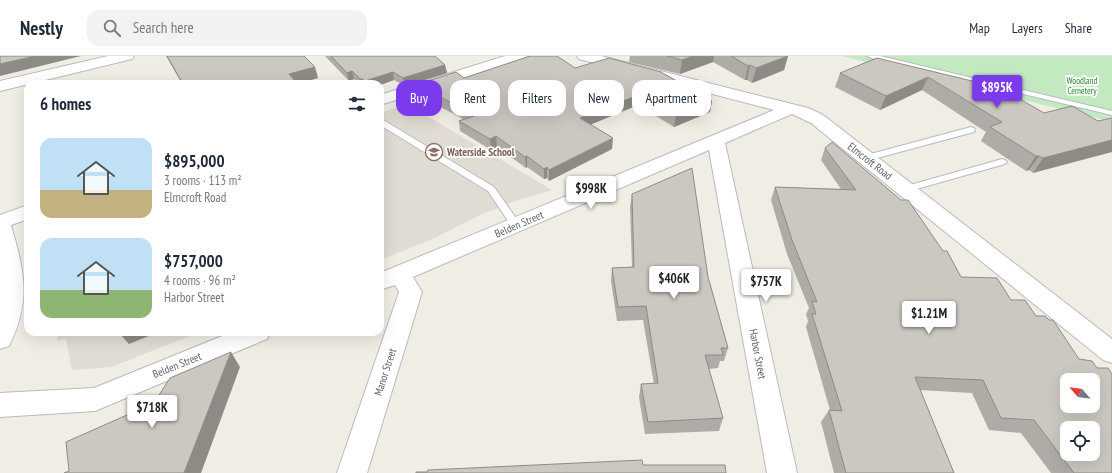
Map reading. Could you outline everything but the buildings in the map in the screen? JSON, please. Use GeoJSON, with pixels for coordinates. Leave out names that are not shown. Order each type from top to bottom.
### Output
{"type":"FeatureCollection","features":[{"type":"Feature","properties":{"kind":"street"},"geometry":{"type":"LineString","coordinates":[[25,80],[127,56]]}},
{"type":"Feature","properties":{"kind":"street"},"geometry":{"type":"LineString","coordinates":[[384,99],[520,56]]}},
{"type":"Feature","properties":{"kind":"street","name":"Elmcroft Road"},"geometry":{"type":"LineString","coordinates":[[584,56],[809,114],[1112,353]]}},
{"type":"Feature","properties":{"kind":"street"},"geometry":{"type":"LineString","coordinates":[[0,86],[24,80]]}},
{"type":"Feature","properties":{"kind":"street","name":"Belden Street"},"geometry":{"type":"LineString","coordinates":[[390,278],[790,109]]}},
{"type":"Feature","properties":{"kind":"street","name":"Harbor Street"},"geometry":{"type":"LineString","coordinates":[[716,140],[782,473]]}},
{"type":"Feature","properties":{"kind":"street"},"geometry":{"type":"LineString","coordinates":[[0,340],[11,312],[13,276],[0,222],[24,213]]}},
{"type":"Feature","properties":{"kind":"street","name":"Manor Street"},"geometry":{"type":"LineString","coordinates":[[352,473],[411,292],[390,278]]}},
{"type":"Feature","properties":{"kind":"street","name":"Belden Street"},"geometry":{"type":"LineString","coordinates":[[0,405],[95,399],[248,336]]}},
{"type":"Feature","properties":{"kind":"lane"},"geometry":{"type":"LineString","coordinates":[[872,56],[1112,113]]}},
{"type":"Feature","properties":{"kind":"lane"},"geometry":{"type":"LineString","coordinates":[[384,124],[491,189],[516,225]]}},
{"type":"Feature","properties":{"kind":"lane"},"geometry":{"type":"LineString","coordinates":[[866,158],[971,130]]}},
{"type":"Feature","properties":{"kind":"lane"},"geometry":{"type":"LineString","coordinates":[[906,189],[1002,162]]}},
{"type":"Feature","properties":{"kind":"shaded area","name":"Waterside School"},"geometry":{"type":"Polygon","coordinates":[[[396,108],[396,116],[427,116],[552,190],[521,199],[480,215],[433,239],[384,258],[384,112],[396,108]]]}},
{"type":"Feature","properties":{"kind":"shaded area"},"geometry":{"type":"Polygon","coordinates":[[[58,336],[190,336],[111,367],[72,370],[66,339],[57,341],[58,336]]]}},
{"type":"Feature","properties":{"kind":"green space","name":"Woodland Cemetery"},"geometry":{"type":"Polygon","coordinates":[[[842,56],[1112,56],[1112,122],[1106,120],[842,56]]]}},
{"type":"Feature","properties":{"kind":"place","name":"Waterside School"},"geometry":{"type":"Point","coordinates":[434,152]}}]}
